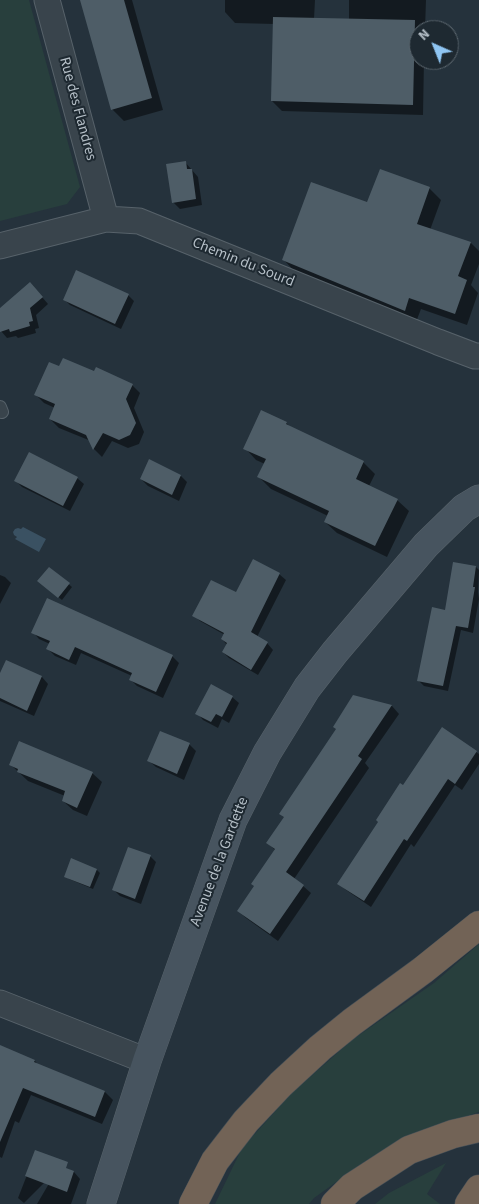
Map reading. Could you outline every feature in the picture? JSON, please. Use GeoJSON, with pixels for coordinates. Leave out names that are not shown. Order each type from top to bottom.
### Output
{"type":"FeatureCollection","features":[{"type":"Feature","properties":{"kind":"highway"},"geometry":{"type":"LineString","coordinates":[[193,1204],[215,1161],[246,1122],[281,1084],[352,1022],[423,970],[479,925]]}},
{"type":"Feature","properties":{"kind":"highway"},"geometry":{"type":"LineString","coordinates":[[335,1204],[352,1187],[409,1150],[453,1134],[479,1128]]}},
{"type":"Feature","properties":{"kind":"highway"},"geometry":{"type":"LineString","coordinates":[[469,1204],[479,1189]]}},
{"type":"Feature","properties":{"kind":"main road","name":"Avenue de la Gardette"},"geometry":{"type":"LineString","coordinates":[[102,1204],[147,1062],[233,820],[267,753],[307,688],[334,652],[426,546],[464,508],[479,499]]}},
{"type":"Feature","properties":{"kind":"street","name":"Rue des Flandres"},"geometry":{"type":"LineString","coordinates":[[47,0],[106,219]]}},
{"type":"Feature","properties":{"kind":"street","name":"Chemin du Sourd"},"geometry":{"type":"LineString","coordinates":[[0,246],[106,219],[139,221],[438,342],[479,356]]}},
{"type":"Feature","properties":{"kind":"street"},"geometry":{"type":"LineString","coordinates":[[0,1003],[147,1062]]}},
{"type":"Feature","properties":{"kind":"green space"},"geometry":{"type":"Polygon","coordinates":[[[0,0],[29,0],[80,187],[67,204],[0,221],[0,0]]]}},
{"type":"Feature","properties":{"kind":"green space"},"geometry":{"type":"Polygon","coordinates":[[[479,944],[479,1112],[414,1134],[364,1162],[314,1198],[309,1204],[215,1204],[242,1148],[292,1093],[352,1040],[434,983],[479,944]]]}},
{"type":"Feature","properties":{"kind":"green space"},"geometry":{"type":"Polygon","coordinates":[[[446,1163],[427,1194],[440,1204],[375,1204],[389,1193],[446,1163]]]}},
{"type":"Feature","properties":{"kind":"water"},"geometry":{"type":"Polygon","coordinates":[[[23,527],[46,539],[39,552],[15,539],[17,537],[13,532],[15,529],[23,527]]]}},
{"type":"Feature","properties":{"kind":"building"},"geometry":{"type":"Polygon","coordinates":[[[80,0],[124,0],[152,98],[111,110],[80,0]]]}},
{"type":"Feature","properties":{"kind":"building"},"geometry":{"type":"Polygon","coordinates":[[[273,17],[415,20],[409,20],[409,70],[414,70],[413,105],[271,101],[273,17]]]}},
{"type":"Feature","properties":{"kind":"building"},"geometry":{"type":"Polygon","coordinates":[[[186,161],[187,169],[192,169],[196,199],[172,203],[166,164],[186,161]]]}},
{"type":"Feature","properties":{"kind":"building"},"geometry":{"type":"Polygon","coordinates":[[[380,169],[430,187],[417,224],[471,242],[458,276],[467,280],[455,314],[409,298],[405,311],[282,260],[311,182],[367,202],[380,169]]]}},
{"type":"Feature","properties":{"kind":"building"},"geometry":{"type":"Polygon","coordinates":[[[76,270],[129,294],[115,324],[63,300],[76,270]]]}},
{"type":"Feature","properties":{"kind":"building"},"geometry":{"type":"Polygon","coordinates":[[[30,282],[43,297],[30,308],[33,321],[29,322],[30,326],[10,332],[9,329],[0,332],[0,308],[30,282]]]}},
{"type":"Feature","properties":{"kind":"building"},"geometry":{"type":"Polygon","coordinates":[[[63,358],[94,371],[96,367],[133,384],[126,399],[136,423],[130,435],[119,440],[103,433],[93,450],[86,435],[49,419],[55,404],[34,395],[49,362],[59,366],[63,358]]]}},
{"type":"Feature","properties":{"kind":"building"},"geometry":{"type":"Polygon","coordinates":[[[261,410],[364,461],[356,479],[398,499],[375,546],[324,522],[329,511],[257,477],[266,459],[243,449],[261,410]]]}},
{"type":"Feature","properties":{"kind":"building"},"geometry":{"type":"Polygon","coordinates":[[[29,452],[78,477],[63,506],[14,481],[29,452]]]}},
{"type":"Feature","properties":{"kind":"building"},"geometry":{"type":"Polygon","coordinates":[[[149,459],[181,475],[172,495],[140,479],[149,459]]]}},
{"type":"Feature","properties":{"kind":"building"},"geometry":{"type":"Polygon","coordinates":[[[253,559],[280,573],[251,632],[268,642],[251,670],[222,652],[227,643],[221,639],[224,633],[192,616],[211,580],[236,592],[253,559]]]}},
{"type":"Feature","properties":{"kind":"building"},"geometry":{"type":"Polygon","coordinates":[[[453,562],[476,566],[473,587],[475,587],[468,628],[456,626],[443,686],[417,681],[432,607],[445,610],[453,562]]]}},
{"type":"Feature","properties":{"kind":"building"},"geometry":{"type":"Polygon","coordinates":[[[49,567],[70,583],[58,598],[37,581],[49,567]]]}},
{"type":"Feature","properties":{"kind":"building"},"geometry":{"type":"Polygon","coordinates":[[[47,598],[173,655],[156,692],[129,680],[132,673],[75,647],[69,660],[46,649],[50,641],[31,633],[47,598]]]}},
{"type":"Feature","properties":{"kind":"building"},"geometry":{"type":"Polygon","coordinates":[[[6,660],[42,676],[27,711],[0,698],[0,673],[6,660]]]}},
{"type":"Feature","properties":{"kind":"building"},"geometry":{"type":"Polygon","coordinates":[[[211,684],[233,696],[222,717],[216,714],[211,722],[195,714],[211,684]]]}},
{"type":"Feature","properties":{"kind":"building"},"geometry":{"type":"Polygon","coordinates":[[[353,695],[392,705],[358,756],[362,759],[286,872],[304,885],[270,934],[237,911],[254,886],[251,884],[275,849],[266,843],[284,817],[279,814],[336,729],[333,727],[353,695]]]}},
{"type":"Feature","properties":{"kind":"building"},"geometry":{"type":"Polygon","coordinates":[[[442,727],[477,751],[455,784],[448,779],[407,841],[404,839],[364,901],[337,884],[378,822],[376,820],[400,783],[403,785],[442,727]]]}},
{"type":"Feature","properties":{"kind":"building"},"geometry":{"type":"Polygon","coordinates":[[[160,731],[190,743],[177,774],[147,761],[160,731]]]}},
{"type":"Feature","properties":{"kind":"building"},"geometry":{"type":"Polygon","coordinates":[[[19,741],[93,772],[77,808],[62,801],[65,791],[17,772],[18,769],[9,765],[19,741]]]}},
{"type":"Feature","properties":{"kind":"building"},"geometry":{"type":"Polygon","coordinates":[[[128,847],[151,855],[135,899],[112,890],[128,847]]]}},
{"type":"Feature","properties":{"kind":"building"},"geometry":{"type":"Polygon","coordinates":[[[71,858],[97,869],[90,887],[64,877],[71,858]]]}},
{"type":"Feature","properties":{"kind":"building"},"geometry":{"type":"Polygon","coordinates":[[[0,1045],[35,1060],[34,1062],[105,1091],[95,1117],[23,1088],[0,1142],[0,1045]]]}},
{"type":"Feature","properties":{"kind":"building"},"geometry":{"type":"Polygon","coordinates":[[[35,1150],[68,1162],[66,1168],[74,1171],[67,1192],[25,1176],[35,1150]]]}}]}
